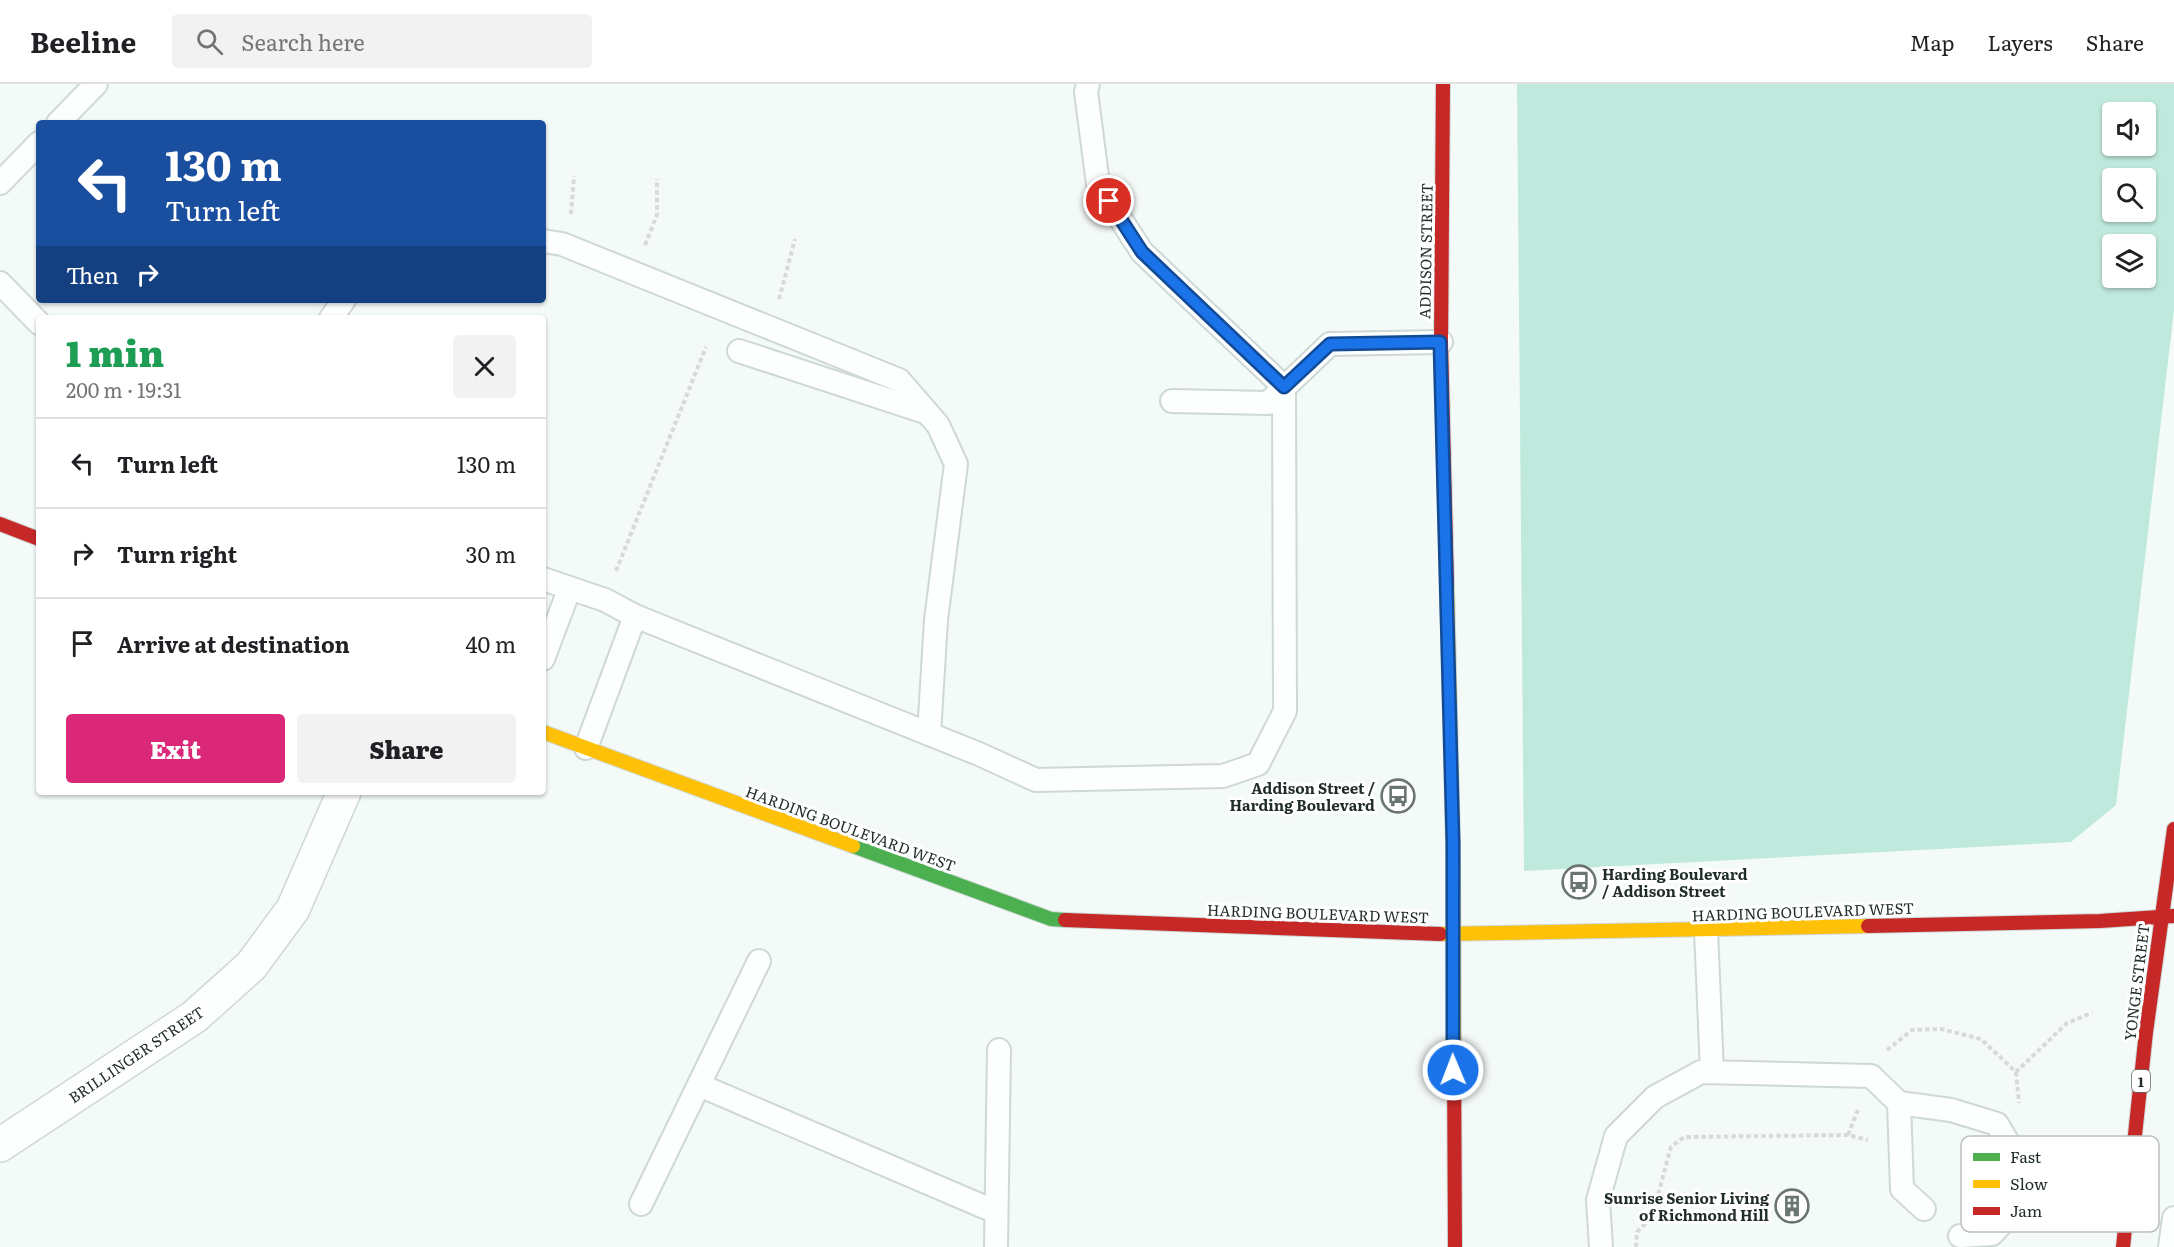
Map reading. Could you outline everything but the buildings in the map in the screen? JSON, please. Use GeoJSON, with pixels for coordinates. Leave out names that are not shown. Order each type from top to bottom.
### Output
{"type":"FeatureCollection","features":[{"type":"Feature","properties":{"kind":"street","name":"ADDISON STREET"},"geometry":{"type":"LineString","coordinates":[[1443,84],[1440,342],[1453,935],[1455,1247]]}},
{"type":"Feature","properties":{"kind":"street"},"geometry":{"type":"LineString","coordinates":[[0,524],[36,537]]}},
{"type":"Feature","properties":{"kind":"street","name":"HARDING BOULEVARD WEST"},"geometry":{"type":"LineString","coordinates":[[546,733],[1051,919],[1453,935],[2100,921],[2168,915]]}},
{"type":"Feature","properties":{"kind":"street","name":"BRILLINGER STREET"},"geometry":{"type":"LineString","coordinates":[[0,1145],[194,1017],[251,966],[293,909],[343,795]]}},
{"type":"Feature","properties":{"kind":"street","name":"YONGE STREET"},"geometry":{"type":"LineString","coordinates":[[2138,1136],[2168,915],[2174,829]]}},
{"type":"Feature","properties":{"kind":"street","name":"YONGE STREET"},"geometry":{"type":"LineString","coordinates":[[2123,1247],[2125,1232]]}},
{"type":"Feature","properties":{"kind":"lane"},"geometry":{"type":"LineString","coordinates":[[61,120],[96,84]]}},
{"type":"Feature","properties":{"kind":"lane"},"geometry":{"type":"LineString","coordinates":[[546,580],[569,590],[605,600],[635,616],[929,734],[1036,780],[1223,776],[1258,764],[1285,711],[1284,387],[1142,252],[1098,184],[1086,92],[1088,84]]}},
{"type":"Feature","properties":{"kind":"lane"},"geometry":{"type":"LineString","coordinates":[[0,183],[36,146]]}},
{"type":"Feature","properties":{"kind":"lane"},"geometry":{"type":"LineString","coordinates":[[553,243],[634,273],[899,380],[938,426],[956,464],[936,620],[929,734]]}},
{"type":"Feature","properties":{"kind":"lane"},"geometry":{"type":"LineString","coordinates":[[0,283],[36,320]]}},
{"type":"Feature","properties":{"kind":"lane"},"geometry":{"type":"LineString","coordinates":[[1172,401],[1268,403],[1330,344],[1440,342]]}},
{"type":"Feature","properties":{"kind":"lane"},"geometry":{"type":"LineString","coordinates":[[739,351],[927,413]]}},
{"type":"Feature","properties":{"kind":"lane"},"geometry":{"type":"LineString","coordinates":[[546,651],[569,590]]}},
{"type":"Feature","properties":{"kind":"lane"},"geometry":{"type":"LineString","coordinates":[[586,748],[635,616]]}},
{"type":"Feature","properties":{"kind":"lane"},"geometry":{"type":"LineString","coordinates":[[1706,930],[1712,1072]]}},
{"type":"Feature","properties":{"kind":"lane"},"geometry":{"type":"LineString","coordinates":[[641,1204],[759,961]]}},
{"type":"Feature","properties":{"kind":"lane"},"geometry":{"type":"LineString","coordinates":[[996,1247],[999,1050]]}},
{"type":"Feature","properties":{"kind":"lane"},"geometry":{"type":"LineString","coordinates":[[1601,1247],[1598,1200],[1616,1137],[1655,1097],[1701,1072],[1871,1076],[1899,1102],[1951,1110],[1997,1124],[2004,1136]]}},
{"type":"Feature","properties":{"kind":"lane"},"geometry":{"type":"LineString","coordinates":[[699,1085],[996,1212]]}},
{"type":"Feature","properties":{"kind":"lane"},"geometry":{"type":"LineString","coordinates":[[1899,1102],[1902,1189],[1924,1209]]}},
{"type":"Feature","properties":{"kind":"lane"},"geometry":{"type":"LineString","coordinates":[[2170,1247],[2174,1218]]}},
{"type":"Feature","properties":{"kind":"lane"},"geometry":{"type":"LineString","coordinates":[[1960,1236],[1994,1232]]}},
{"type":"Feature","properties":{"kind":"path"},"geometry":{"type":"LineString","coordinates":[[553,243],[571,214],[574,176]]}},
{"type":"Feature","properties":{"kind":"path"},"geometry":{"type":"LineString","coordinates":[[634,273],[657,215],[657,179]]}},
{"type":"Feature","properties":{"kind":"path"},"geometry":{"type":"LineString","coordinates":[[770,328],[795,239]]}},
{"type":"Feature","properties":{"kind":"path"},"geometry":{"type":"LineString","coordinates":[[605,600],[681,404],[722,310]]}},
{"type":"Feature","properties":{"kind":"path"},"geometry":{"type":"LineString","coordinates":[[1848,1136],[1881,1055],[1912,1030],[1941,1029],[1981,1039],[2016,1072],[2067,1023],[2092,1013]]}},
{"type":"Feature","properties":{"kind":"path"},"geometry":{"type":"LineString","coordinates":[[1636,1247],[1637,1232],[1652,1217],[1671,1147],[1684,1137],[1848,1136],[1870,1140]]}},
{"type":"Feature","properties":{"kind":"green space"},"geometry":{"type":"Polygon","coordinates":[[[1517,84],[2174,84],[2174,310],[2116,805],[2071,842],[1524,871],[1517,84]]]}},
{"type":"Feature","properties":{"kind":"traffic: fast"},"geometry":{"type":"LineString","coordinates":[[853,846],[1051,919],[1065,920]]}},
{"type":"Feature","properties":{"kind":"traffic: slow"},"geometry":{"type":"LineString","coordinates":[[1447,585],[1453,843],[1454,1057]]}},
{"type":"Feature","properties":{"kind":"traffic: slow"},"geometry":{"type":"LineString","coordinates":[[546,733],[853,846]]}},
{"type":"Feature","properties":{"kind":"traffic: slow"},"geometry":{"type":"LineString","coordinates":[[1440,934],[1868,926]]}},
{"type":"Feature","properties":{"kind":"traffic: jam"},"geometry":{"type":"LineString","coordinates":[[1443,84],[1441,342],[1447,585]]}},
{"type":"Feature","properties":{"kind":"traffic: jam"},"geometry":{"type":"LineString","coordinates":[[0,524],[36,538]]}},
{"type":"Feature","properties":{"kind":"traffic: jam"},"geometry":{"type":"LineString","coordinates":[[2135,1136],[2146,1032],[2174,829]]}},
{"type":"Feature","properties":{"kind":"traffic: jam"},"geometry":{"type":"LineString","coordinates":[[1868,926],[2100,921],[2174,916]]}},
{"type":"Feature","properties":{"kind":"traffic: jam"},"geometry":{"type":"LineString","coordinates":[[1065,920],[1440,934]]}},
{"type":"Feature","properties":{"kind":"traffic: jam"},"geometry":{"type":"LineString","coordinates":[[1454,1057],[1455,1247]]}},
{"type":"Feature","properties":{"kind":"traffic: jam"},"geometry":{"type":"LineString","coordinates":[[2123,1247],[2125,1232]]}},
{"type":"Feature","properties":{"kind":"place","name":"Addison Street / Harding Boulevard"},"geometry":{"type":"Point","coordinates":[1398,796]}},
{"type":"Feature","properties":{"kind":"place","name":"Harding Boulevard / Addison Street"},"geometry":{"type":"Point","coordinates":[1579,882]}},
{"type":"Feature","properties":{"kind":"place","name":"Sunrise Senior Living of Richmond Hill"},"geometry":{"type":"Point","coordinates":[1792,1206]}},
{"type":"Feature","properties":{"kind":"route"},"geometry":{"type":"LineString","coordinates":[[1109,201],[1142,252],[1284,387],[1330,344],[1440,342],[1453,843],[1453,1070]]}}]}
